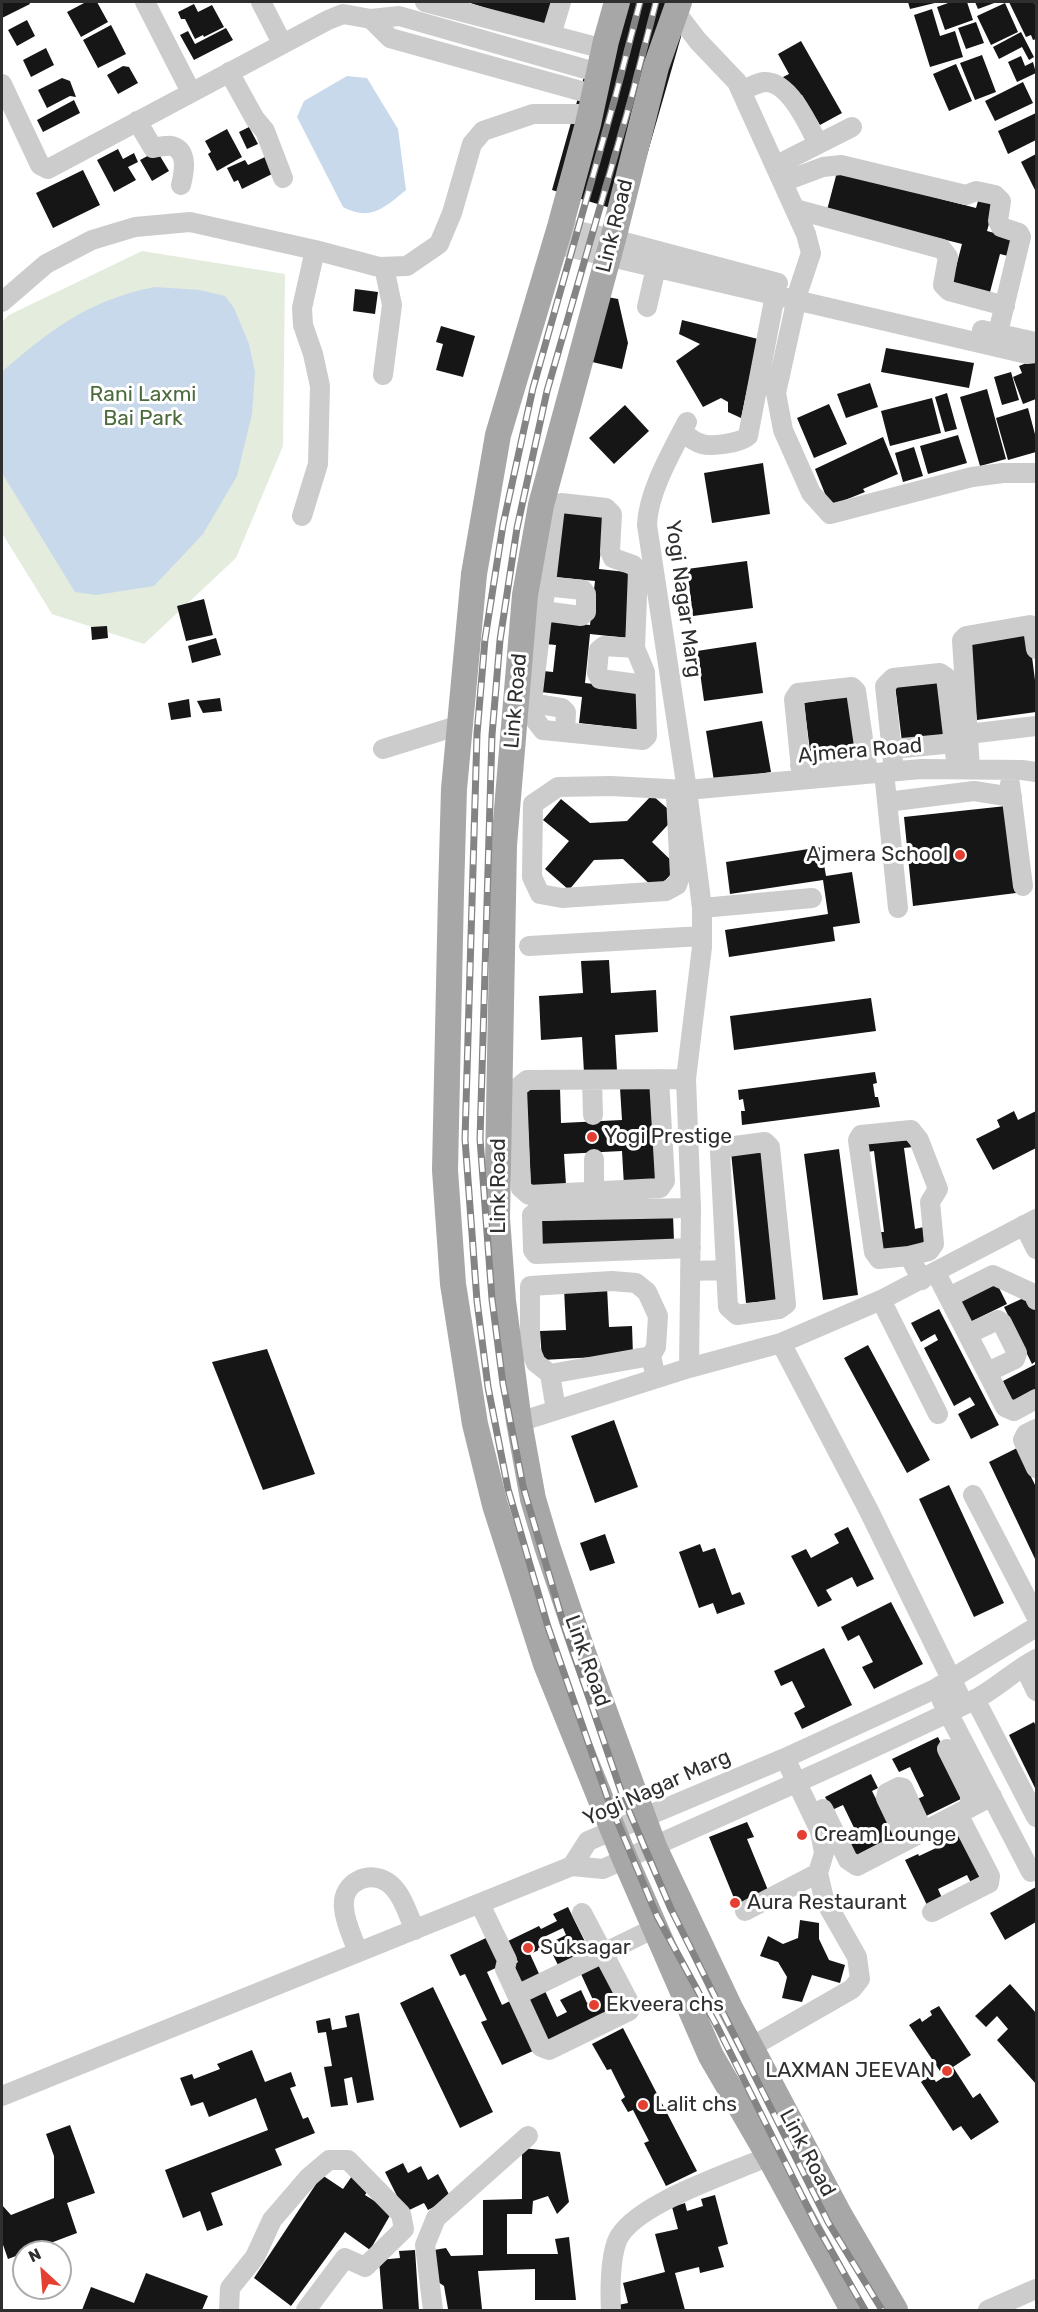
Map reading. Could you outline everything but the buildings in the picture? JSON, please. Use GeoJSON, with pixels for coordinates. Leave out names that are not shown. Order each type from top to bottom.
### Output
{"type":"FeatureCollection","features":[{"type":"Feature","properties":{"kind":"main road","name":"Link Road"},"geometry":{"type":"LineString","coordinates":[[617,2],[558,236],[498,435],[474,574],[454,789],[446,1055],[445,1170],[453,1284],[475,1424],[495,1505],[546,1664],[612,1829],[711,2056],[769,2156],[853,2310]]}},
{"type":"Feature","properties":{"kind":"main road","name":"Link Road"},"geometry":{"type":"LineString","coordinates":[[677,6],[653,77],[541,505],[525,595],[507,803],[503,879],[497,1218],[502,1289],[519,1422],[533,1499],[547,1546],[654,1847],[750,2046],[839,2214],[894,2310]]}},
{"type":"Feature","properties":{"kind":"street"},"geometry":{"type":"LineString","coordinates":[[145,2],[190,92]]}},
{"type":"Feature","properties":{"kind":"street"},"geometry":{"type":"LineString","coordinates":[[261,2],[282,43]]}},
{"type":"Feature","properties":{"kind":"street"},"geometry":{"type":"LineString","coordinates":[[425,2],[551,35],[597,83]]}},
{"type":"Feature","properties":{"kind":"street"},"geometry":{"type":"LineString","coordinates":[[551,35],[561,2]]}},
{"type":"Feature","properties":{"kind":"street"},"geometry":{"type":"LineString","coordinates":[[677,6],[698,41],[737,82],[806,234],[811,253],[798,294],[776,393],[783,430],[811,493],[830,514],[972,477],[1004,473],[1036,473]]}},
{"type":"Feature","properties":{"kind":"street"},"geometry":{"type":"LineString","coordinates":[[2,84],[40,165],[48,169],[282,43],[343,14],[371,19],[390,38],[597,83]]}},
{"type":"Feature","properties":{"kind":"street"},"geometry":{"type":"LineString","coordinates":[[229,72],[255,119],[265,131],[284,178]]}},
{"type":"Feature","properties":{"kind":"street"},"geometry":{"type":"LineString","coordinates":[[741,91],[764,82],[776,85],[792,98],[818,144]]}},
{"type":"Feature","properties":{"kind":"street"},"geometry":{"type":"LineString","coordinates":[[2,302],[46,264],[92,240],[135,227],[190,222],[384,267],[407,266],[439,244],[452,213],[472,144],[483,131],[533,114],[597,83]]}},
{"type":"Feature","properties":{"kind":"street"},"geometry":{"type":"LineString","coordinates":[[137,121],[153,148],[170,146],[177,149],[185,166],[181,185]]}},
{"type":"Feature","properties":{"kind":"street"},"geometry":{"type":"LineString","coordinates":[[779,174],[818,144],[852,127]]}},
{"type":"Feature","properties":{"kind":"street"},"geometry":{"type":"LineString","coordinates":[[779,174],[841,165],[966,195],[976,191],[996,195],[1001,201],[998,220],[1001,227],[1019,233],[1021,237],[996,340]]}},
{"type":"Feature","properties":{"kind":"street"},"geometry":{"type":"LineString","coordinates":[[795,209],[942,249],[948,257],[943,285],[949,291],[1005,306]]}},
{"type":"Feature","properties":{"kind":"street"},"geometry":{"type":"LineString","coordinates":[[558,236],[996,340],[1027,354],[1036,352]]}},
{"type":"Feature","properties":{"kind":"street"},"geometry":{"type":"LineString","coordinates":[[302,516],[318,464],[320,386],[314,354],[303,325],[302,308],[315,250]]}},
{"type":"Feature","properties":{"kind":"street"},"geometry":{"type":"LineString","coordinates":[[658,259],[774,295],[798,294]]}},
{"type":"Feature","properties":{"kind":"street"},"geometry":{"type":"LineString","coordinates":[[647,307],[658,259]]}},
{"type":"Feature","properties":{"kind":"street"},"geometry":{"type":"LineString","coordinates":[[383,375],[392,305],[384,267]]}},
{"type":"Feature","properties":{"kind":"street","name":"Yogi Nagar Marg"},"geometry":{"type":"LineString","coordinates":[[681,790],[647,511],[684,427],[692,440],[704,445],[743,441],[748,436],[774,295]]}},
{"type":"Feature","properties":{"kind":"street"},"geometry":{"type":"LineString","coordinates":[[996,340],[1031,341],[1036,344]]}},
{"type":"Feature","properties":{"kind":"street"},"geometry":{"type":"LineString","coordinates":[[561,503],[606,508],[612,514],[610,551],[613,558],[633,565],[638,571],[635,648],[645,679],[646,736],[643,740],[543,730],[536,722],[532,703],[543,611],[555,507],[561,503]]}},
{"type":"Feature","properties":{"kind":"street"},"geometry":{"type":"LineString","coordinates":[[543,611],[581,616],[585,612],[586,594],[583,590],[546,586]]}},
{"type":"Feature","properties":{"kind":"street"},"geometry":{"type":"LineString","coordinates":[[963,769],[962,640],[966,636],[1030,625],[1033,628],[1036,649]]}},
{"type":"Feature","properties":{"kind":"street"},"geometry":{"type":"LineString","coordinates":[[635,648],[604,646],[599,650],[597,673],[600,679],[645,679],[668,674]]}},
{"type":"Feature","properties":{"kind":"street"},"geometry":{"type":"LineString","coordinates":[[878,768],[892,749],[885,686],[892,678],[940,673],[946,676],[961,739]]}},
{"type":"Feature","properties":{"kind":"street"},"geometry":{"type":"LineString","coordinates":[[801,772],[794,699],[798,693],[852,687],[856,691],[888,802],[898,908]]}},
{"type":"Feature","properties":{"kind":"street"},"geometry":{"type":"LineString","coordinates":[[383,749],[460,725]]}},
{"type":"Feature","properties":{"kind":"street"},"geometry":{"type":"LineString","coordinates":[[892,749],[1036,726]]}},
{"type":"Feature","properties":{"kind":"street","name":"Ajmera Road"},"geometry":{"type":"LineString","coordinates":[[533,804],[558,787],[611,786],[681,790],[801,772],[878,768],[1036,772]]}},
{"type":"Feature","properties":{"kind":"street"},"geometry":{"type":"LineString","coordinates":[[1008,770],[1023,886]]}},
{"type":"Feature","properties":{"kind":"street"},"geometry":{"type":"LineString","coordinates":[[507,803],[533,804],[531,877],[540,894],[562,898],[666,891],[677,885],[681,876],[681,790]]}},
{"type":"Feature","properties":{"kind":"street"},"geometry":{"type":"LineString","coordinates":[[681,790],[702,908],[702,936],[686,1078],[689,1168],[684,1249],[690,1271],[689,1368]]}},
{"type":"Feature","properties":{"kind":"street"},"geometry":{"type":"LineString","coordinates":[[888,802],[974,791],[1012,797]]}},
{"type":"Feature","properties":{"kind":"street"},"geometry":{"type":"LineString","coordinates":[[503,879],[531,877]]}},
{"type":"Feature","properties":{"kind":"street"},"geometry":{"type":"LineString","coordinates":[[702,908],[812,898]]}},
{"type":"Feature","properties":{"kind":"street"},"geometry":{"type":"LineString","coordinates":[[530,946],[702,936]]}},
{"type":"Feature","properties":{"kind":"street"},"geometry":{"type":"LineString","coordinates":[[659,1079],[665,1171],[665,1181],[660,1188],[529,1195],[521,1188],[517,1088],[527,1080],[686,1078]]}},
{"type":"Feature","properties":{"kind":"street"},"geometry":{"type":"LineString","coordinates":[[592,1080],[593,1115]]}},
{"type":"Feature","properties":{"kind":"street"},"geometry":{"type":"LineString","coordinates":[[911,1130],[919,1140],[938,1189],[930,1202],[934,1244],[929,1251],[909,1256],[879,1259],[874,1252],[858,1140],[861,1135],[911,1130]]}},
{"type":"Feature","properties":{"kind":"street"},"geometry":{"type":"LineString","coordinates":[[765,1142],[770,1147],[786,1304],[779,1309],[737,1315],[728,1307],[726,1270],[720,1152],[727,1147],[765,1142]]}},
{"type":"Feature","properties":{"kind":"street"},"geometry":{"type":"LineString","coordinates":[[594,1159],[594,1192]]}},
{"type":"Feature","properties":{"kind":"street"},"geometry":{"type":"LineString","coordinates":[[665,1171],[689,1168]]}},
{"type":"Feature","properties":{"kind":"street"},"geometry":{"type":"LineString","coordinates":[[684,1249],[536,1254],[533,1250],[532,1215],[537,1211],[686,1202],[722,1185]]}},
{"type":"Feature","properties":{"kind":"street"},"geometry":{"type":"LineString","coordinates":[[519,1422],[689,1368],[781,1343],[881,1300],[1030,1222],[1036,1249]]}},
{"type":"Feature","properties":{"kind":"street"},"geometry":{"type":"LineString","coordinates":[[909,1256],[949,1297],[1005,1407],[1014,1411],[1036,1399]]}},
{"type":"Feature","properties":{"kind":"street"},"geometry":{"type":"LineString","coordinates":[[690,1271],[726,1270]]}},
{"type":"Feature","properties":{"kind":"street"},"geometry":{"type":"LineString","coordinates":[[949,1297],[993,1275],[1034,1294],[1036,1300]]}},
{"type":"Feature","properties":{"kind":"street"},"geometry":{"type":"LineString","coordinates":[[502,1289],[612,1281],[636,1283],[647,1292],[658,1317],[656,1347],[651,1356],[656,1378]]}},
{"type":"Feature","properties":{"kind":"street"},"geometry":{"type":"LineString","coordinates":[[530,1286],[530,1349],[536,1363],[550,1374],[556,1410]]}},
{"type":"Feature","properties":{"kind":"street"},"geometry":{"type":"LineString","coordinates":[[881,1300],[938,1414]]}},
{"type":"Feature","properties":{"kind":"street"},"geometry":{"type":"LineString","coordinates":[[968,1334],[998,1320],[1002,1323],[1017,1353],[1015,1359],[988,1372]]}},
{"type":"Feature","properties":{"kind":"street"},"geometry":{"type":"LineString","coordinates":[[781,1343],[953,1678],[992,1796],[1031,1872]]}},
{"type":"Feature","properties":{"kind":"street"},"geometry":{"type":"LineString","coordinates":[[550,1374],[651,1356]]}},
{"type":"Feature","properties":{"kind":"street"},"geometry":{"type":"LineString","coordinates":[[1036,1429],[1026,1434],[1023,1440],[1036,1468]]}},
{"type":"Feature","properties":{"kind":"street"},"geometry":{"type":"LineString","coordinates":[[973,1495],[1036,1616]]}},
{"type":"Feature","properties":{"kind":"street","name":"Yogi Nagar Marg"},"geometry":{"type":"LineString","coordinates":[[572,1866],[588,1841],[791,1756],[935,1689],[1036,1628]]}},
{"type":"Feature","properties":{"kind":"street"},"geometry":{"type":"LineString","coordinates":[[2,2096],[572,1866],[603,1869],[803,1781],[963,1706],[1030,1663],[1036,1691]]}},
{"type":"Feature","properties":{"kind":"street"},"geometry":{"type":"LineString","coordinates":[[935,1689],[963,1706],[1036,1817]]}},
{"type":"Feature","properties":{"kind":"street"},"geometry":{"type":"LineString","coordinates":[[932,1912],[989,1883],[990,1876],[964,1811],[970,1795],[947,1749]]}},
{"type":"Feature","properties":{"kind":"street"},"geometry":{"type":"LineString","coordinates":[[791,1756],[848,1860],[857,1866],[992,1796]]}},
{"type":"Feature","properties":{"kind":"street"},"geometry":{"type":"LineString","coordinates":[[750,2046],[852,1989],[860,1979],[857,1957],[825,1899],[818,1873],[824,1853],[820,1831],[803,1781]]}},
{"type":"Feature","properties":{"kind":"street"},"geometry":{"type":"LineString","coordinates":[[745,1911],[818,1873]]}},
{"type":"Feature","properties":{"kind":"street"},"geometry":{"type":"LineString","coordinates":[[358,1952],[343,1907],[345,1894],[350,1885],[359,1880],[369,1877],[381,1879],[392,1886],[402,1900],[415,1930]]}},
{"type":"Feature","properties":{"kind":"street"},"geometry":{"type":"LineString","coordinates":[[480,1904],[507,1960],[504,1969],[541,2047],[549,2050],[629,2011],[631,2006],[582,1913]]}},
{"type":"Feature","properties":{"kind":"street"},"geometry":{"type":"LineString","coordinates":[[517,1995],[655,1928]]}},
{"type":"Feature","properties":{"kind":"street"},"geometry":{"type":"LineString","coordinates":[[432,2310],[425,2246],[436,2218],[528,2136]]}},
{"type":"Feature","properties":{"kind":"street"},"geometry":{"type":"LineString","coordinates":[[611,2310],[610,2284],[617,2241],[632,2220],[681,2193],[769,2156]]}},
{"type":"Feature","properties":{"kind":"street"},"geometry":{"type":"LineString","coordinates":[[229,2310],[230,2288],[255,2257],[272,2220],[309,2177],[329,2160],[348,2160],[401,2214],[404,2229],[365,2267],[345,2258],[306,2310]]}},
{"type":"Feature","properties":{"kind":"street"},"geometry":{"type":"LineString","coordinates":[[988,2310],[1036,2289]]}},
{"type":"Feature","properties":{"kind":"green space","name":"Rani Laxmi Bai Park"},"geometry":{"type":"Polygon","coordinates":[[[142,251],[285,274],[283,446],[236,558],[144,644],[52,614],[2,533],[2,322],[9,315],[142,251]]]}},
{"type":"Feature","properties":{"kind":"water"},"geometry":{"type":"Polygon","coordinates":[[[347,76],[367,78],[398,129],[406,190],[384,207],[370,213],[343,207],[297,117],[304,101],[347,76]]]}},
{"type":"Feature","properties":{"kind":"water","name":"Rani Laxmi Bai Park"},"geometry":{"type":"Polygon","coordinates":[[[155,287],[200,290],[225,296],[234,308],[249,344],[255,372],[252,414],[237,476],[203,534],[154,586],[96,595],[75,592],[2,473],[2,372],[37,342],[72,318],[110,300],[155,287]]]}},
{"type":"Feature","properties":{"kind":"railway"},"geometry":{"type":"LineString","coordinates":[[640,2],[533,388],[503,525],[485,639],[477,734],[465,1139],[477,1301],[488,1387],[508,1489],[548,1627],[609,1802],[657,1916],[718,2028],[817,2226],[865,2310]]}},
{"type":"Feature","properties":{"kind":"railway"},"geometry":{"type":"LineString","coordinates":[[656,2],[630,103],[547,391],[517,528],[500,640],[492,735],[480,1139],[492,1299],[503,1384],[523,1486],[563,1622],[623,1797],[671,1909],[828,2222],[882,2310]]}},
{"type":"Feature","properties":{"kind":"place","name":"Ajmera School"},"geometry":{"type":"Point","coordinates":[960,855]}},
{"type":"Feature","properties":{"kind":"place","name":"Yogi Prestige"},"geometry":{"type":"Point","coordinates":[592,1137]}},
{"type":"Feature","properties":{"kind":"place","name":"Cream Lounge"},"geometry":{"type":"Point","coordinates":[802,1835]}},
{"type":"Feature","properties":{"kind":"place","name":"Aura Restaurant"},"geometry":{"type":"Point","coordinates":[735,1903]}},
{"type":"Feature","properties":{"kind":"place","name":"Suksagar"},"geometry":{"type":"Point","coordinates":[528,1948]}},
{"type":"Feature","properties":{"kind":"place","name":"Ekveera chs"},"geometry":{"type":"Point","coordinates":[594,2005]}},
{"type":"Feature","properties":{"kind":"place","name":"LAXMAN JEEVAN"},"geometry":{"type":"Point","coordinates":[947,2071]}},
{"type":"Feature","properties":{"kind":"place","name":"Lalit chs"},"geometry":{"type":"Point","coordinates":[643,2105]}}]}
